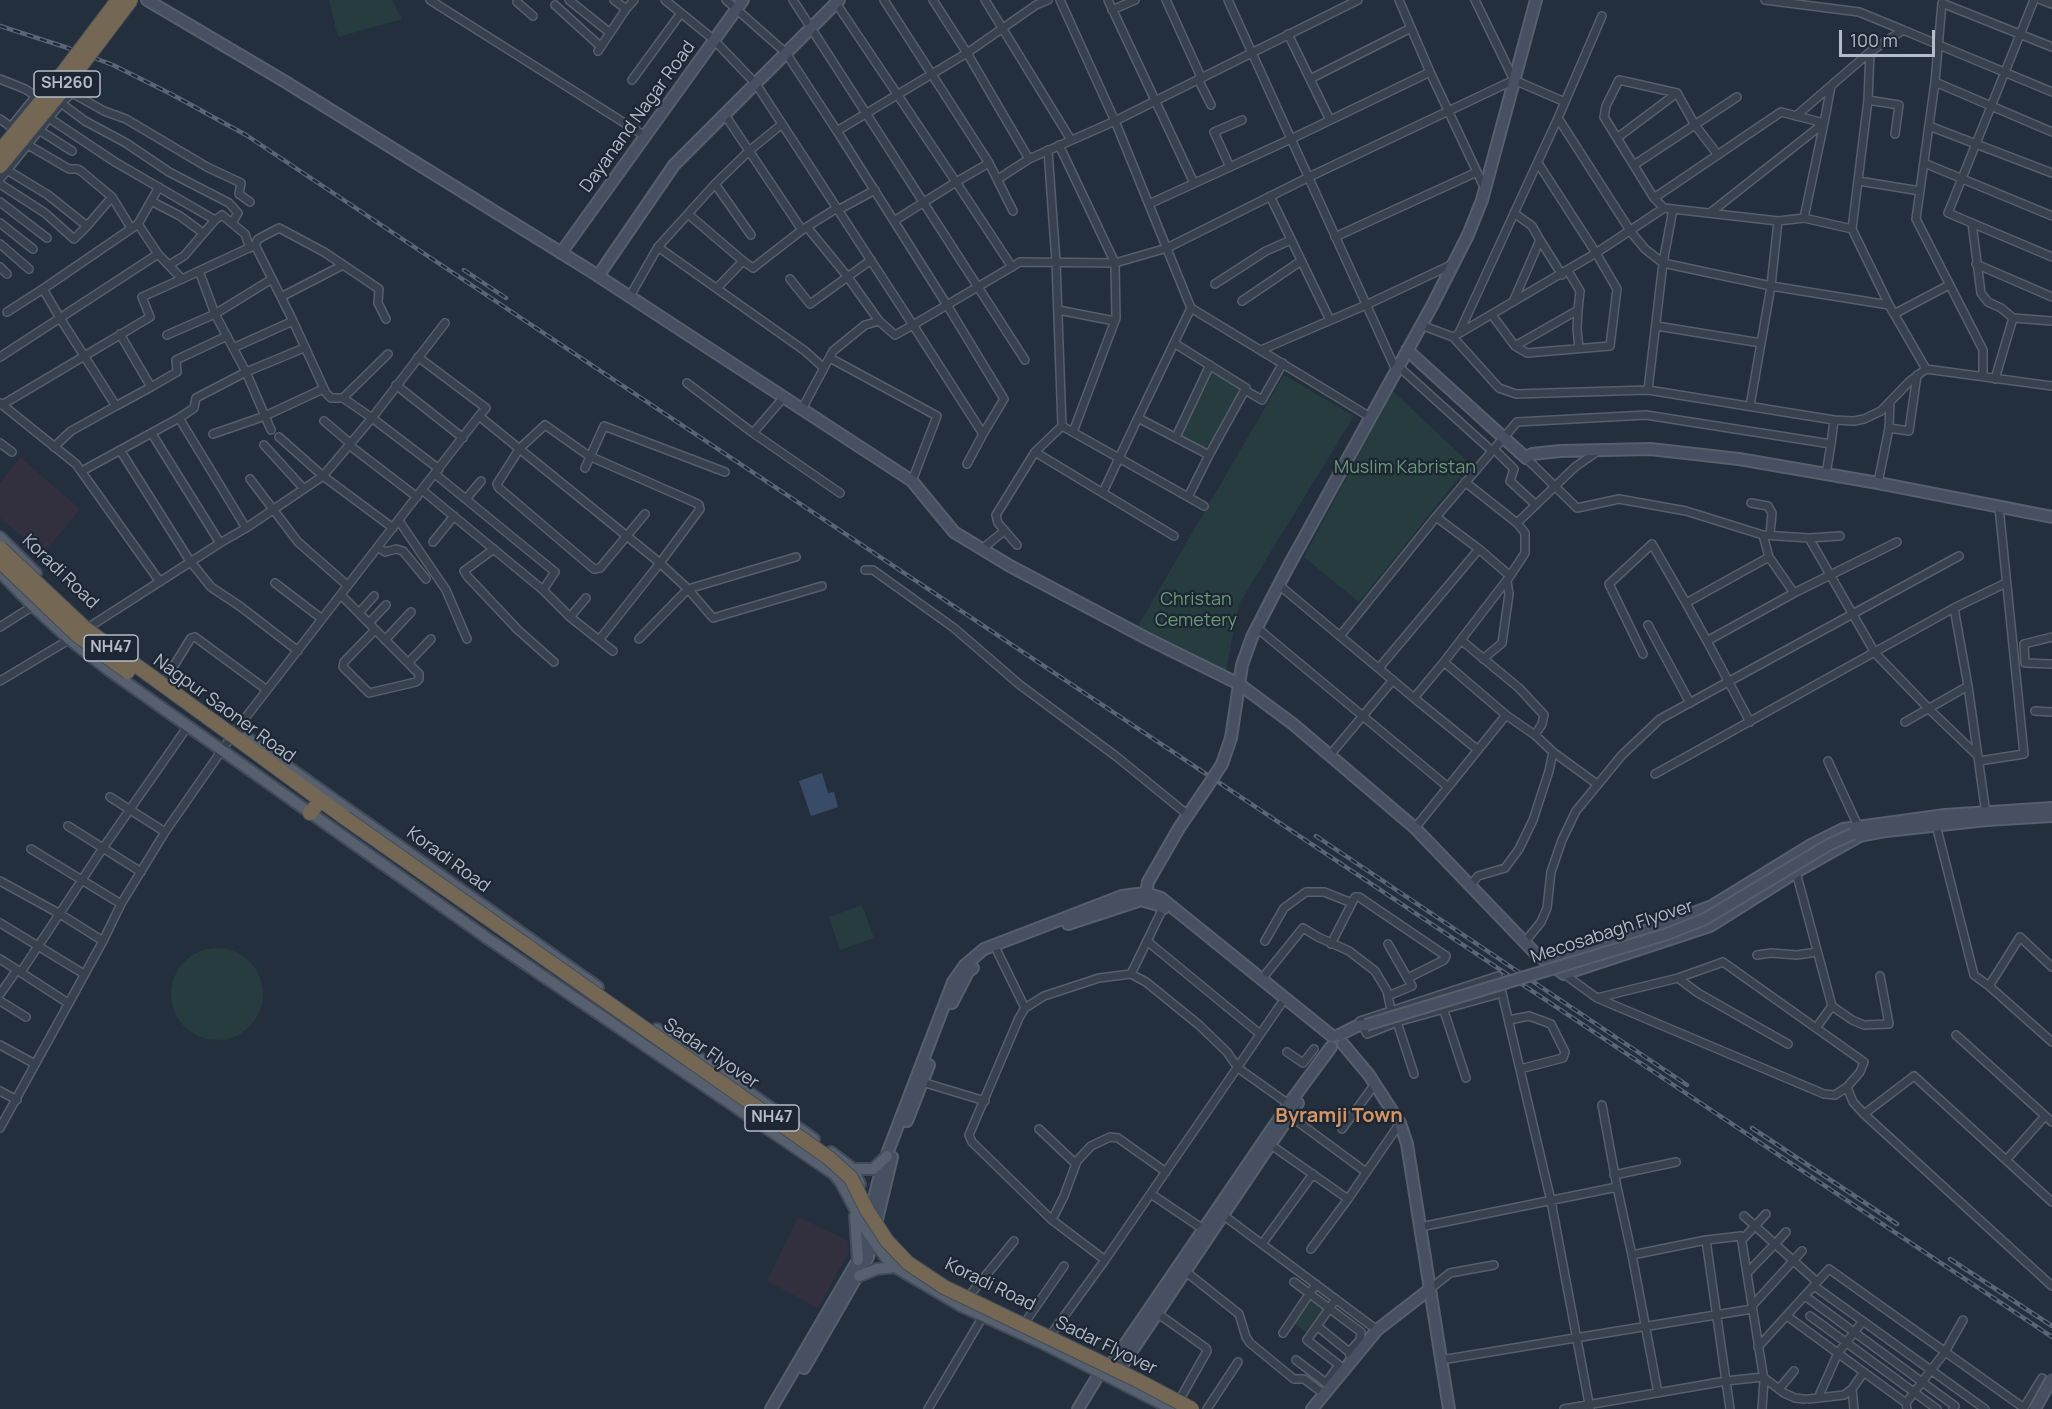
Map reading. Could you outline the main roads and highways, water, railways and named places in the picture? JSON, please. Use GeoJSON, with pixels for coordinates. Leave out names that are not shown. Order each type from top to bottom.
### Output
{"type":"FeatureCollection","features":[{"type":"Feature","properties":{"kind":"highway","name":"SH260"},"geometry":{"type":"LineString","coordinates":[[0,151],[43,99],[118,0]]}},
{"type":"Feature","properties":{"kind":"highway","name":"SH260"},"geometry":{"type":"LineString","coordinates":[[4,168],[131,0]]}},
{"type":"Feature","properties":{"kind":"highway","name":"Nagpur Saoner Road"},"geometry":{"type":"LineString","coordinates":[[0,548],[86,629],[318,804]]}},
{"type":"Feature","properties":{"kind":"highway","name":"Nagpur Saoner Road"},"geometry":{"type":"LineString","coordinates":[[0,561],[77,635],[229,739],[294,792],[318,804]]}},
{"type":"Feature","properties":{"kind":"highway","name":"Sadar Flyover"},"geometry":{"type":"LineString","coordinates":[[318,804],[830,1158],[851,1178],[867,1210],[887,1241],[908,1263],[944,1287],[1192,1409]]}},
{"type":"Feature","properties":{"kind":"highway","name":"Sadar Flyover"},"geometry":{"type":"LineString","coordinates":[[343,821],[704,1080],[833,1167],[845,1180],[871,1228],[885,1248],[904,1267],[940,1289],[1182,1404]]}},
{"type":"Feature","properties":{"kind":"main road"},"geometry":{"type":"LineString","coordinates":[[147,0],[284,81],[630,296],[912,481],[954,532],[981,549],[1146,638],[1239,684],[1293,724],[1415,828],[1524,943],[1564,974],[1710,926],[1857,832],[2052,808]]}},
{"type":"Feature","properties":{"kind":"main road"},"geometry":{"type":"LineString","coordinates":[[1145,897],[1148,882],[1222,764],[1231,738],[1242,664],[1257,628],[1468,235],[1485,190],[1536,0]]}},
{"type":"Feature","properties":{"kind":"main road"},"geometry":{"type":"LineString","coordinates":[[598,276],[674,165],[838,1]]}},
{"type":"Feature","properties":{"kind":"main road","name":"Dayanand Nagar Road"},"geometry":{"type":"LineString","coordinates":[[561,253],[740,4]]}},
{"type":"Feature","properties":{"kind":"main road"},"geometry":{"type":"LineString","coordinates":[[1407,350],[1526,458],[1532,454],[1580,450],[1650,449],[1739,459],[2000,507],[2052,514]]}},
{"type":"Feature","properties":{"kind":"main road","name":"Koradi Road"},"geometry":{"type":"LineString","coordinates":[[0,537],[92,626],[165,680],[229,739],[256,776],[318,804],[588,981],[746,1090],[853,1169],[872,1209]]}},
{"type":"Feature","properties":{"kind":"main road"},"geometry":{"type":"LineString","coordinates":[[0,572],[69,639],[188,726],[229,739]]}},
{"type":"Feature","properties":{"kind":"main road","name":"Koradi Road"},"geometry":{"type":"LineString","coordinates":[[318,804],[325,824],[575,999],[834,1174],[870,1236],[886,1258],[896,1267],[927,1287],[1172,1409]]}},
{"type":"Feature","properties":{"kind":"main road"},"geometry":{"type":"LineString","coordinates":[[1548,963],[1626,938],[1712,906],[1826,836],[1843,829],[1857,832],[1886,831],[1936,825],[1986,815],[2052,816]]}},
{"type":"Feature","properties":{"kind":"main road","name":"Mecosabagh Flyover"},"geometry":{"type":"LineString","coordinates":[[1337,1042],[1359,1031],[1365,1025],[1667,934],[1705,919],[1830,844],[1857,832]]}},
{"type":"Feature","properties":{"kind":"main road"},"geometry":{"type":"LineString","coordinates":[[779,1409],[859,1276],[868,1257],[872,1209],[886,1156],[955,996],[958,974],[984,949],[1122,896],[1161,898],[1337,1042],[1353,1057],[1375,1084],[1400,1124],[1407,1144],[1449,1409]]}},
{"type":"Feature","properties":{"kind":"main road"},"geometry":{"type":"LineString","coordinates":[[1145,897],[1163,908],[1281,1004],[1337,1042]]}},
{"type":"Feature","properties":{"kind":"main road"},"geometry":{"type":"LineString","coordinates":[[958,974],[968,972],[981,959],[997,951],[1145,897]]}},
{"type":"Feature","properties":{"kind":"main road"},"geometry":{"type":"LineString","coordinates":[[575,999],[588,981]]}},
{"type":"Feature","properties":{"kind":"main road"},"geometry":{"type":"LineString","coordinates":[[1114,1363],[1337,1042]]}},
{"type":"Feature","properties":{"kind":"main road"},"geometry":{"type":"LineString","coordinates":[[771,1409],[870,1236],[877,1220],[892,1157],[918,1082]]}},
{"type":"Feature","properties":{"kind":"main road"},"geometry":{"type":"LineString","coordinates":[[1078,1409],[1100,1373],[1114,1363],[1157,1313],[1207,1232],[1223,1215],[1271,1145],[1291,1109]]}},
{"type":"Feature","properties":{"kind":"main road"},"geometry":{"type":"LineString","coordinates":[[853,1169],[873,1169],[886,1156]]}},
{"type":"Feature","properties":{"kind":"main road"},"geometry":{"type":"LineString","coordinates":[[854,1208],[858,1260]]}},
{"type":"Feature","properties":{"kind":"main road","name":"NH47"},"geometry":{"type":"LineString","coordinates":[[872,1209],[877,1220]]}},
{"type":"Feature","properties":{"kind":"main road","name":"Koradi Road"},"geometry":{"type":"LineString","coordinates":[[877,1220],[897,1248],[935,1278],[1114,1363],[1182,1404],[1200,1409]]}},
{"type":"Feature","properties":{"kind":"main road"},"geometry":{"type":"LineString","coordinates":[[859,1276],[878,1269],[896,1267]]}},
{"type":"Feature","properties":{"kind":"main road"},"geometry":{"type":"LineString","coordinates":[[1312,1409],[1346,1359],[1377,1330],[1430,1289]]}},
{"type":"Feature","properties":{"kind":"main road"},"geometry":{"type":"LineString","coordinates":[[2035,1409],[2052,1378]]}},
{"type":"Feature","properties":{"kind":"water"},"geometry":{"type":"Polygon","coordinates":[[[822,773],[828,793],[834,792],[838,807],[811,816],[799,781],[822,773]]]}},
{"type":"Feature","properties":{"kind":"railway"},"geometry":{"type":"LineString","coordinates":[[0,26],[113,65],[246,135],[2052,1337]]}},
{"type":"Feature","properties":{"kind":"railway"},"geometry":{"type":"LineString","coordinates":[[464,270],[506,298]]}},
{"type":"Feature","properties":{"kind":"railway"},"geometry":{"type":"LineString","coordinates":[[1316,836],[1687,1085]]}},
{"type":"Feature","properties":{"kind":"railway"},"geometry":{"type":"LineString","coordinates":[[1752,1128],[1897,1224]]}},
{"type":"Feature","properties":{"kind":"railway"},"geometry":{"type":"LineString","coordinates":[[1950,1259],[2052,1326]]}},
{"type":"Feature","properties":{"kind":"district","name":"Byramji Town"},"geometry":{"type":"Point","coordinates":[1339,1116]}},
{"type":"Feature","properties":{"kind":"park label","name":"Muslim Kabristan"},"geometry":{"type":"Point","coordinates":[1405,468]}},
{"type":"Feature","properties":{"kind":"park label","name":"Christan Cemetery"},"geometry":{"type":"Point","coordinates":[1196,610]}}]}
